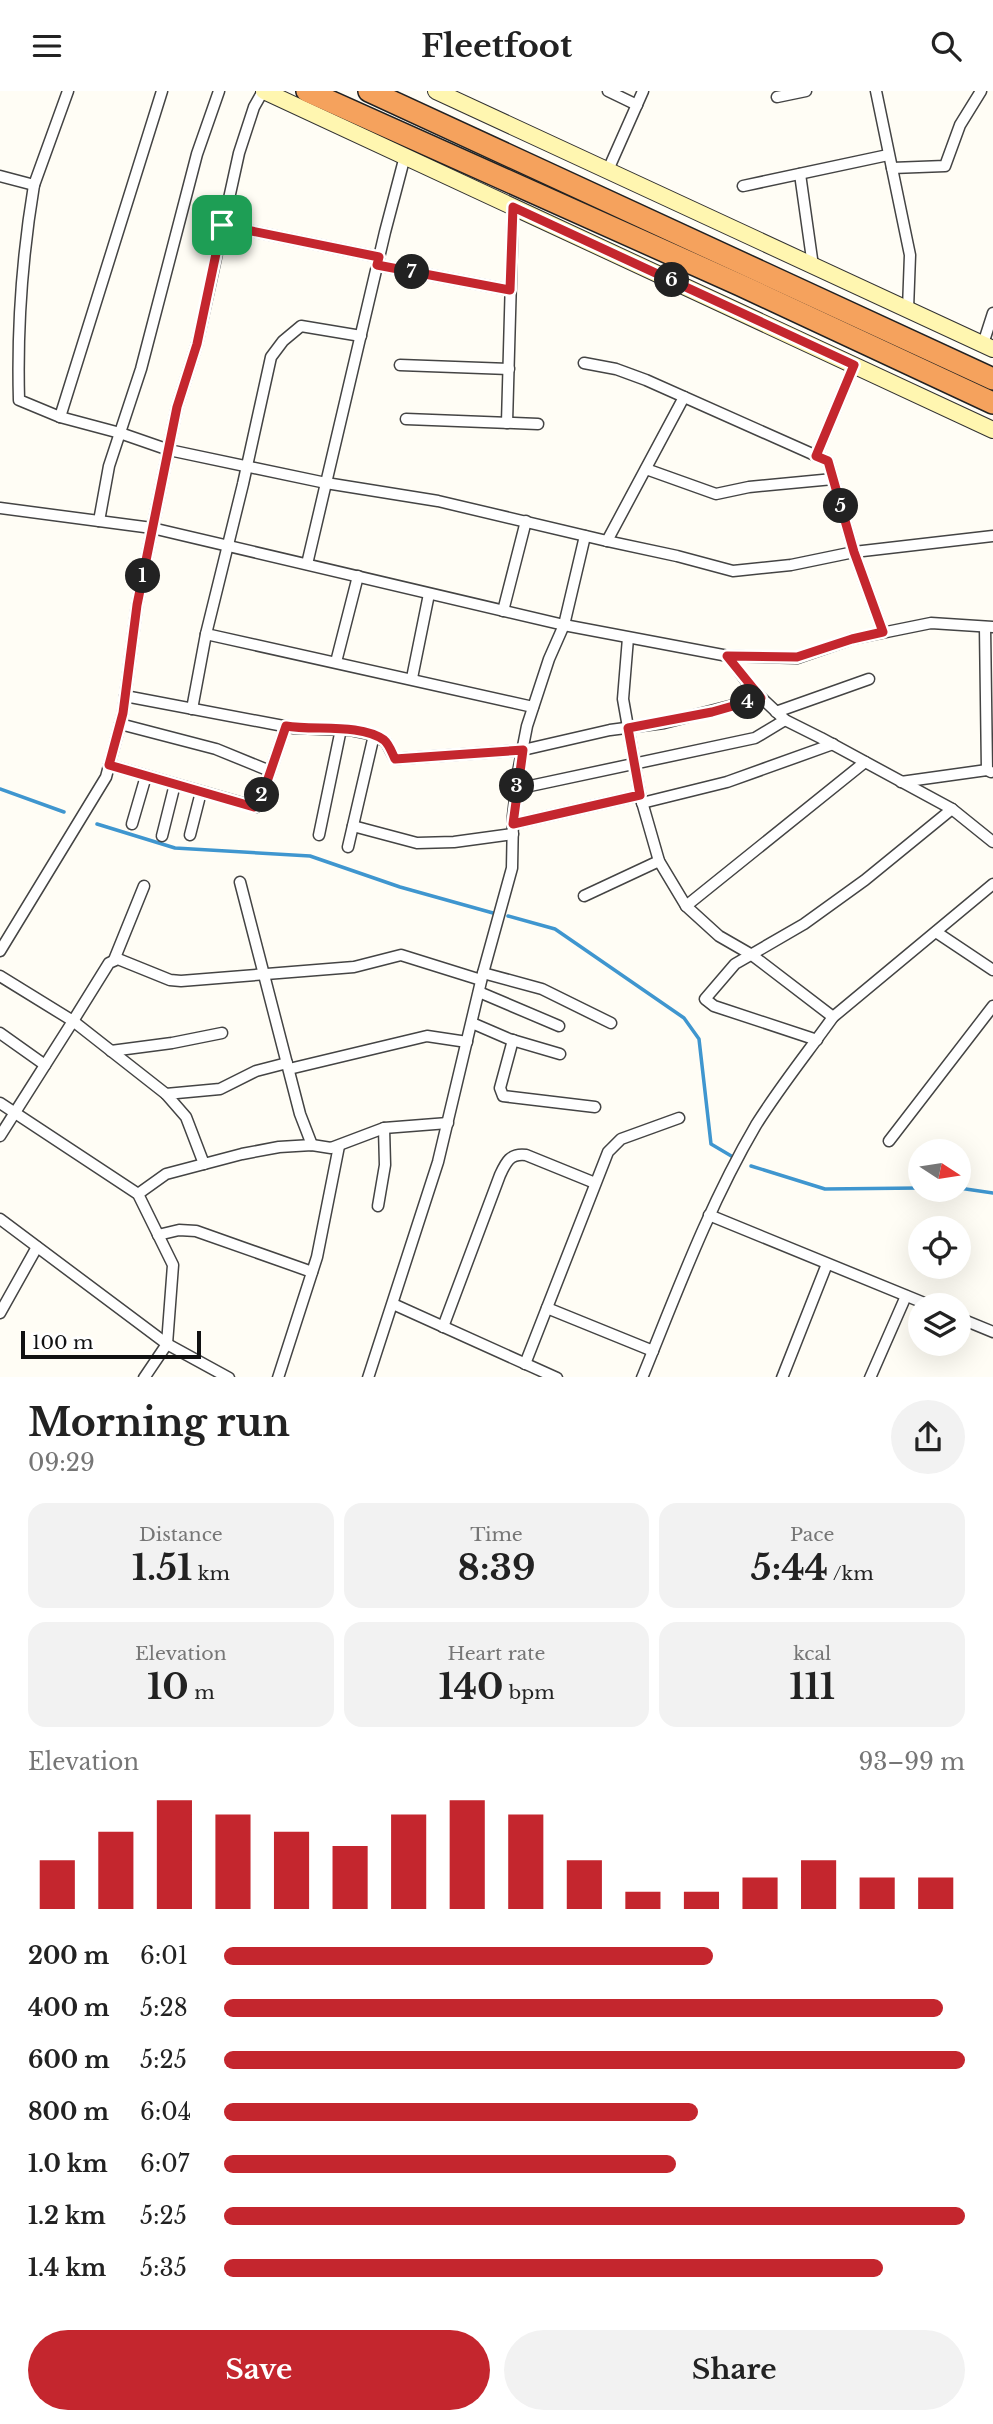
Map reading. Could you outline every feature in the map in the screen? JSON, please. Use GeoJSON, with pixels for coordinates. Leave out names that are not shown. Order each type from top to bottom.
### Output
{"type":"FeatureCollection","features":[{"type":"Feature","properties":{"kind":"highway"},"geometry":{"type":"LineString","coordinates":[[307,91],[740,285],[993,403]]}},
{"type":"Feature","properties":{"kind":"highway"},"geometry":{"type":"LineString","coordinates":[[369,91],[993,379]]}},
{"type":"Feature","properties":{"kind":"street"},"geometry":{"type":"LineString","coordinates":[[68,91],[34,185],[21,292],[19,400],[60,418],[120,433],[169,450],[326,482],[438,501],[733,571],[791,565],[854,552],[993,536]]}},
{"type":"Feature","properties":{"kind":"street"},"geometry":{"type":"LineString","coordinates":[[60,418],[162,91]]}},
{"type":"Feature","properties":{"kind":"street"},"geometry":{"type":"LineString","coordinates":[[99,521],[109,466],[141,369],[197,154],[219,91]]}},
{"type":"Feature","properties":{"kind":"street"},"geometry":{"type":"LineString","coordinates":[[0,951],[106,777],[120,724],[137,605],[177,407],[197,344],[239,153],[254,107],[264,91],[993,430]]}},
{"type":"Feature","properties":{"kind":"street"},"geometry":{"type":"LineString","coordinates":[[436,91],[988,347],[993,313]]}},
{"type":"Feature","properties":{"kind":"street"},"geometry":{"type":"LineString","coordinates":[[608,91],[637,104]]}},
{"type":"Feature","properties":{"kind":"street"},"geometry":{"type":"LineString","coordinates":[[608,170],[643,91]]}},
{"type":"Feature","properties":{"kind":"street"},"geometry":{"type":"LineString","coordinates":[[777,97],[806,91]]}},
{"type":"Feature","properties":{"kind":"street"},"geometry":{"type":"LineString","coordinates":[[876,91],[910,255],[908,310]]}},
{"type":"Feature","properties":{"kind":"street"},"geometry":{"type":"LineString","coordinates":[[892,168],[944,166],[960,125],[981,91]]}},
{"type":"Feature","properties":{"kind":"street"},"geometry":{"type":"LineString","coordinates":[[743,186],[888,155]]}},
{"type":"Feature","properties":{"kind":"street"},"geometry":{"type":"LineString","coordinates":[[307,564],[405,156]]}},
{"type":"Feature","properties":{"kind":"street"},"geometry":{"type":"LineString","coordinates":[[800,174],[813,266]]}},
{"type":"Feature","properties":{"kind":"street"},"geometry":{"type":"LineString","coordinates":[[0,176],[34,185]]}},
{"type":"Feature","properties":{"kind":"street"},"geometry":{"type":"LineString","coordinates":[[508,423],[513,207]]}},
{"type":"Feature","properties":{"kind":"street"},"geometry":{"type":"LineString","coordinates":[[222,225],[510,290]]}},
{"type":"Feature","properties":{"kind":"street"},"geometry":{"type":"LineString","coordinates":[[192,709],[206,634],[271,357],[295,328],[306,326],[361,336]]}},
{"type":"Feature","properties":{"kind":"street"},"geometry":{"type":"LineString","coordinates":[[584,363],[616,369],[828,461],[854,552],[883,632]]}},
{"type":"Feature","properties":{"kind":"street"},"geometry":{"type":"LineString","coordinates":[[400,365],[509,369]]}},
{"type":"Feature","properties":{"kind":"street"},"geometry":{"type":"LineString","coordinates":[[816,456],[854,365]]}},
{"type":"Feature","properties":{"kind":"street"},"geometry":{"type":"LineString","coordinates":[[607,541],[684,397]]}},
{"type":"Feature","properties":{"kind":"street"},"geometry":{"type":"LineString","coordinates":[[406,419],[537,424]]}},
{"type":"Feature","properties":{"kind":"street"},"geometry":{"type":"LineString","coordinates":[[646,469],[716,494],[749,487],[833,479]]}},
{"type":"Feature","properties":{"kind":"street"},"geometry":{"type":"LineString","coordinates":[[0,508],[152,528],[564,625],[727,656],[797,657],[852,639],[931,623],[989,627],[990,771],[901,782]]}},
{"type":"Feature","properties":{"kind":"street"},"geometry":{"type":"LineString","coordinates":[[503,611],[526,521]]}},
{"type":"Feature","properties":{"kind":"street"},"geometry":{"type":"LineString","coordinates":[[368,1377],[448,1123],[482,976],[512,868],[516,789],[533,707],[564,625],[585,536]]}},
{"type":"Feature","properties":{"kind":"street"},"geometry":{"type":"LineString","coordinates":[[336,662],[358,576]]}},
{"type":"Feature","properties":{"kind":"street"},"geometry":{"type":"LineString","coordinates":[[412,678],[429,593]]}},
{"type":"Feature","properties":{"kind":"street"},"geometry":{"type":"LineString","coordinates":[[206,634],[533,707]]}},
{"type":"Feature","properties":{"kind":"street"},"geometry":{"type":"LineString","coordinates":[[628,638],[622,699],[641,799],[659,862],[686,906],[719,936],[752,955],[833,1017]]}},
{"type":"Feature","properties":{"kind":"street"},"geometry":{"type":"LineString","coordinates":[[727,656],[761,698],[785,720],[952,809],[993,842]]}},
{"type":"Feature","properties":{"kind":"street"},"geometry":{"type":"LineString","coordinates":[[776,712],[869,679]]}},
{"type":"Feature","properties":{"kind":"street"},"geometry":{"type":"LineString","coordinates":[[125,696],[286,726],[341,729],[374,735],[386,742],[395,759],[523,750],[688,717],[761,698]]}},
{"type":"Feature","properties":{"kind":"street"},"geometry":{"type":"LineString","coordinates":[[516,789],[755,738],[785,720]]}},
{"type":"Feature","properties":{"kind":"street"},"geometry":{"type":"LineString","coordinates":[[120,724],[216,750],[270,771]]}},
{"type":"Feature","properties":{"kind":"street"},"geometry":{"type":"LineString","coordinates":[[109,765],[256,807],[259,805],[286,726]]}},
{"type":"Feature","properties":{"kind":"street"},"geometry":{"type":"LineString","coordinates":[[319,835],[341,729]]}},
{"type":"Feature","properties":{"kind":"street"},"geometry":{"type":"LineString","coordinates":[[348,847],[374,735]]}},
{"type":"Feature","properties":{"kind":"street"},"geometry":{"type":"LineString","coordinates":[[353,826],[417,843],[454,842],[727,782],[834,744]]}},
{"type":"Feature","properties":{"kind":"street"},"geometry":{"type":"LineString","coordinates":[[686,906],[865,762]]}},
{"type":"Feature","properties":{"kind":"street"},"geometry":{"type":"LineString","coordinates":[[132,824],[146,776]]}},
{"type":"Feature","properties":{"kind":"street"},"geometry":{"type":"LineString","coordinates":[[162,836],[175,784]]}},
{"type":"Feature","properties":{"kind":"street"},"geometry":{"type":"LineString","coordinates":[[190,835],[201,792]]}},
{"type":"Feature","properties":{"kind":"street"},"geometry":{"type":"LineString","coordinates":[[817,1040],[714,1006],[705,999],[735,964],[804,923],[866,880],[952,809]]}},
{"type":"Feature","properties":{"kind":"street"},"geometry":{"type":"LineString","coordinates":[[584,896],[659,862]]}},
{"type":"Feature","properties":{"kind":"street"},"geometry":{"type":"LineString","coordinates":[[240,882],[300,1114],[312,1145]]}},
{"type":"Feature","properties":{"kind":"street"},"geometry":{"type":"LineString","coordinates":[[642,1377],[709,1215],[758,1123],[833,1017],[993,884]]}},
{"type":"Feature","properties":{"kind":"street"},"geometry":{"type":"LineString","coordinates":[[114,960],[144,886]]}},
{"type":"Feature","properties":{"kind":"street"},"geometry":{"type":"LineString","coordinates":[[936,932],[993,970]]}},
{"type":"Feature","properties":{"kind":"street"},"geometry":{"type":"LineString","coordinates":[[0,1136],[109,963],[114,960],[128,961],[175,981],[362,966],[401,955],[542,989],[611,1023]]}},
{"type":"Feature","properties":{"kind":"street"},"geometry":{"type":"LineString","coordinates":[[0,975],[73,1021],[166,1094],[186,1117],[204,1164]]}},
{"type":"Feature","properties":{"kind":"street"},"geometry":{"type":"LineString","coordinates":[[479,992],[559,1027]]}},
{"type":"Feature","properties":{"kind":"street"},"geometry":{"type":"LineString","coordinates":[[889,1141],[993,1006]]}},
{"type":"Feature","properties":{"kind":"street"},"geometry":{"type":"LineString","coordinates":[[472,1023],[513,1040],[560,1053]]}},
{"type":"Feature","properties":{"kind":"street"},"geometry":{"type":"LineString","coordinates":[[0,1033],[45,1065]]}},
{"type":"Feature","properties":{"kind":"street"},"geometry":{"type":"LineString","coordinates":[[111,1051],[172,1044],[222,1033]]}},
{"type":"Feature","properties":{"kind":"street"},"geometry":{"type":"LineString","coordinates":[[166,1094],[220,1089],[256,1071],[427,1035],[467,1042]]}},
{"type":"Feature","properties":{"kind":"street"},"geometry":{"type":"LineString","coordinates":[[513,1040],[500,1088],[503,1096],[595,1107]]}},
{"type":"Feature","properties":{"kind":"street"},"geometry":{"type":"LineString","coordinates":[[0,1103],[138,1194],[173,1265],[167,1344],[144,1377]]}},
{"type":"Feature","properties":{"kind":"street"},"geometry":{"type":"LineString","coordinates":[[525,1364],[608,1152],[621,1139],[679,1118]]}},
{"type":"Feature","properties":{"kind":"street"},"geometry":{"type":"LineString","coordinates":[[138,1194],[166,1174],[242,1154],[279,1147],[312,1145],[331,1148],[384,1128],[448,1123]]}},
{"type":"Feature","properties":{"kind":"street"},"geometry":{"type":"LineString","coordinates":[[377,1206],[385,1165],[384,1128]]}},
{"type":"Feature","properties":{"kind":"street"},"geometry":{"type":"LineString","coordinates":[[278,1377],[312,1272],[340,1146]]}},
{"type":"Feature","properties":{"kind":"street"},"geometry":{"type":"LineString","coordinates":[[443,1327],[499,1175],[511,1157],[515,1154],[526,1155],[595,1183]]}},
{"type":"Feature","properties":{"kind":"street"},"geometry":{"type":"LineString","coordinates":[[709,1215],[906,1296],[870,1377]]}},
{"type":"Feature","properties":{"kind":"street"},"geometry":{"type":"LineString","coordinates":[[0,1219],[167,1344],[229,1377]]}},
{"type":"Feature","properties":{"kind":"street"},"geometry":{"type":"LineString","coordinates":[[158,1235],[179,1230],[196,1231],[312,1272]]}},
{"type":"Feature","properties":{"kind":"street"},"geometry":{"type":"LineString","coordinates":[[0,1313],[37,1247]]}},
{"type":"Feature","properties":{"kind":"street"},"geometry":{"type":"LineString","coordinates":[[782,1377],[827,1264]]}},
{"type":"Feature","properties":{"kind":"street"},"geometry":{"type":"LineString","coordinates":[[393,1304],[556,1377]]}},
{"type":"Feature","properties":{"kind":"street"},"geometry":{"type":"LineString","coordinates":[[547,1308],[653,1351]]}},
{"type":"Feature","properties":{"kind":"street"},"geometry":{"type":"LineString","coordinates":[[971,1323],[993,1332]]}},
{"type":"Feature","properties":{"kind":"waterway"},"geometry":{"type":"LineString","coordinates":[[0,789],[64,812]]}},
{"type":"Feature","properties":{"kind":"waterway"},"geometry":{"type":"LineString","coordinates":[[97,824],[175,848],[310,856],[400,887],[493,913]]}},
{"type":"Feature","properties":{"kind":"waterway"},"geometry":{"type":"LineString","coordinates":[[508,916],[555,929],[684,1018],[699,1039],[711,1144],[733,1157]]}},
{"type":"Feature","properties":{"kind":"waterway"},"geometry":{"type":"LineString","coordinates":[[751,1166],[825,1189],[908,1188]]}},
{"type":"Feature","properties":{"kind":"waterway"},"geometry":{"type":"LineString","coordinates":[[971,1190],[993,1193]]}},
{"type":"Feature","properties":{"kind":"route"},"geometry":{"type":"LineString","coordinates":[[513,207],[854,365],[816,456],[828,461],[854,552],[883,632],[797,657],[727,656],[761,698],[664,723],[628,728],[640,795],[513,824],[523,750],[395,759],[386,742],[374,735],[349,730],[286,726],[257,807],[109,765],[123,713],[137,605],[177,407],[197,344],[222,225],[379,257],[377,265],[510,290],[513,207]]}}]}
